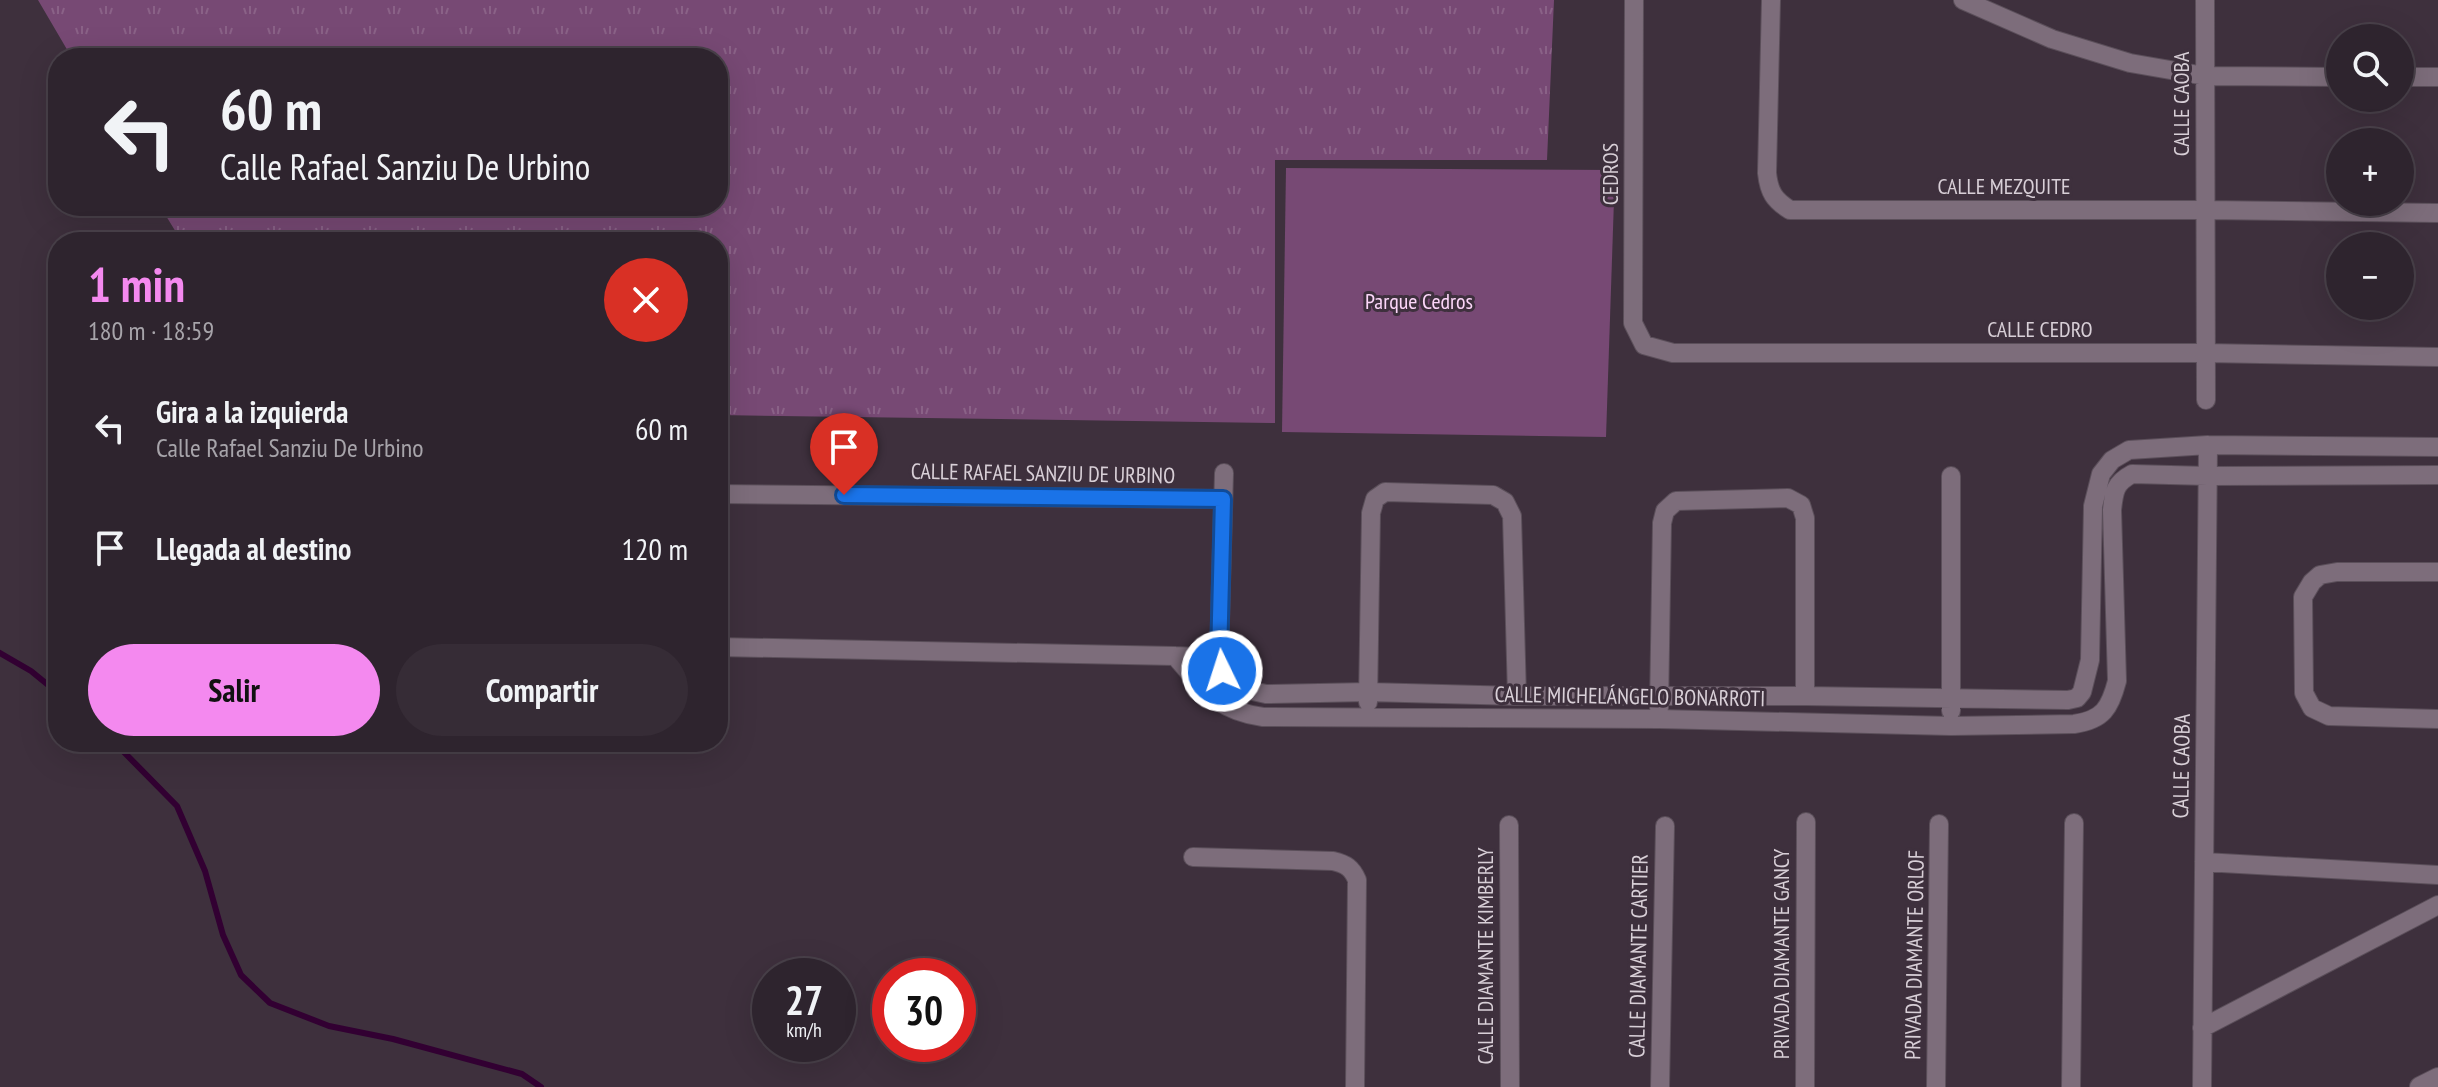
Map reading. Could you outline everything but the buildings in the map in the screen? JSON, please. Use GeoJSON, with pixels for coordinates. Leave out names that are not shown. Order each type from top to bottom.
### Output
{"type":"FeatureCollection","features":[{"type":"Feature","properties":{"kind":"street","name":"CEDROS"},"geometry":{"type":"LineString","coordinates":[[1634,0],[1633,323],[1644,345]]}},
{"type":"Feature","properties":{"kind":"street","name":"CALLE MEZQUITE"},"geometry":{"type":"LineString","coordinates":[[1771,0],[1767,173],[1769,190],[1777,202],[1790,210],[2438,213]]}},
{"type":"Feature","properties":{"kind":"street"},"geometry":{"type":"LineString","coordinates":[[1963,0],[2052,39],[2130,63],[2205,76],[2326,77]]}},
{"type":"Feature","properties":{"kind":"street","name":"CALLE CAOBA"},"geometry":{"type":"LineString","coordinates":[[2205,0],[2206,400]]}},
{"type":"Feature","properties":{"kind":"street"},"geometry":{"type":"LineString","coordinates":[[2414,77],[2438,77]]}},
{"type":"Feature","properties":{"kind":"street","name":"CALLE CEDRO"},"geometry":{"type":"LineString","coordinates":[[1644,345],[1673,353],[2206,353],[2438,357]]}},
{"type":"Feature","properties":{"kind":"street","name":"CALLE CAOBA"},"geometry":{"type":"LineString","coordinates":[[2202,1087],[2208,445]]}},
{"type":"Feature","properties":{"kind":"street"},"geometry":{"type":"LineString","coordinates":[[2438,447],[2208,445],[2129,450],[2112,460],[2101,474],[2093,506],[2090,660],[2082,692],[2105,711],[2113,698],[2117,681],[2112,510],[2113,494],[2121,480],[2132,474],[2438,475]]}},
{"type":"Feature","properties":{"kind":"street"},"geometry":{"type":"LineString","coordinates":[[2112,460],[2121,480]]}},
{"type":"Feature","properties":{"kind":"street"},"geometry":{"type":"LineString","coordinates":[[728,647],[1219,658],[1224,473]]}},
{"type":"Feature","properties":{"kind":"street"},"geometry":{"type":"LineString","coordinates":[[1951,476],[1951,726]]}},
{"type":"Feature","properties":{"kind":"street"},"geometry":{"type":"LineString","coordinates":[[1368,717],[1371,513],[1375,499],[1385,492],[1493,495],[1505,502],[1512,516],[1517,696]]}},
{"type":"Feature","properties":{"kind":"street","name":"CALLE RAFAEL SANZIU DE URBINO"},"geometry":{"type":"LineString","coordinates":[[728,494],[1223,499]]}},
{"type":"Feature","properties":{"kind":"street"},"geometry":{"type":"LineString","coordinates":[[1659,719],[1662,523],[1665,511],[1676,501],[1788,498],[1801,505],[1805,518],[1805,696]]}},
{"type":"Feature","properties":{"kind":"street"},"geometry":{"type":"LineString","coordinates":[[2438,572],[2337,572],[2320,575],[2303,597],[2304,693],[2312,708],[2329,716],[2438,719]]}},
{"type":"Feature","properties":{"kind":"street","name":"CALLE MICHELÁNGELO BONARROTI"},"geometry":{"type":"LineString","coordinates":[[1175,656],[1222,705],[1242,714],[1263,717],[1659,719],[1951,726],[2074,724],[2091,722],[2105,711]]}},
{"type":"Feature","properties":{"kind":"street","name":"CALLE MICHELÁNGELO BONARROTI"},"geometry":{"type":"LineString","coordinates":[[1219,658],[1222,671],[1234,682],[1248,690],[1266,694],[1368,692],[2068,700],[2077,698],[2082,692]]}},
{"type":"Feature","properties":{"kind":"street","name":"PRIVADA DIAMANTE GANCY"},"geometry":{"type":"LineString","coordinates":[[1805,1087],[1806,822]]}},
{"type":"Feature","properties":{"kind":"street"},"geometry":{"type":"LineString","coordinates":[[2071,1087],[2074,823]]}},
{"type":"Feature","properties":{"kind":"street","name":"PRIVADA DIAMANTE ORLOF"},"geometry":{"type":"LineString","coordinates":[[1936,1087],[1939,824]]}},
{"type":"Feature","properties":{"kind":"street","name":"CALLE DIAMANTE KIMBERLY"},"geometry":{"type":"LineString","coordinates":[[1509,825],[1510,1087]]}},
{"type":"Feature","properties":{"kind":"street","name":"CALLE DIAMANTE CARTIER"},"geometry":{"type":"LineString","coordinates":[[1660,1087],[1665,826]]}},
{"type":"Feature","properties":{"kind":"street"},"geometry":{"type":"LineString","coordinates":[[1193,857],[1333,861],[1353,870],[1357,880],[1355,1087]]}},
{"type":"Feature","properties":{"kind":"street"},"geometry":{"type":"LineString","coordinates":[[2204,862],[2438,875]]}},
{"type":"Feature","properties":{"kind":"street"},"geometry":{"type":"LineString","coordinates":[[2202,1028],[2438,905]]}},
{"type":"Feature","properties":{"kind":"street"},"geometry":{"type":"LineString","coordinates":[[2420,1087],[2438,1078]]}},
{"type":"Feature","properties":{"kind":"green space"},"geometry":{"type":"Polygon","coordinates":[[[38,0],[1554,0],[1547,160],[1275,160],[1275,423],[728,415],[728,232],[176,232],[166,216],[728,216],[728,48],[66,48],[38,0]]]}},
{"type":"Feature","properties":{"kind":"green space","name":"Parque Cedros"},"geometry":{"type":"Polygon","coordinates":[[[1286,168],[1615,170],[1606,437],[1282,432],[1286,168]]]}},
{"type":"Feature","properties":{"kind":"waterway"},"geometry":{"type":"LineString","coordinates":[[0,653],[48,685]]}},
{"type":"Feature","properties":{"kind":"waterway"},"geometry":{"type":"LineString","coordinates":[[124,752],[177,806],[205,871],[223,935],[241,975],[270,1003],[329,1026],[393,1039],[522,1074],[541,1087]]}},
{"type":"Feature","properties":{"kind":"route"},"geometry":{"type":"LineString","coordinates":[[844,495],[1223,499],[1219,658],[1222,671]]}}]}
